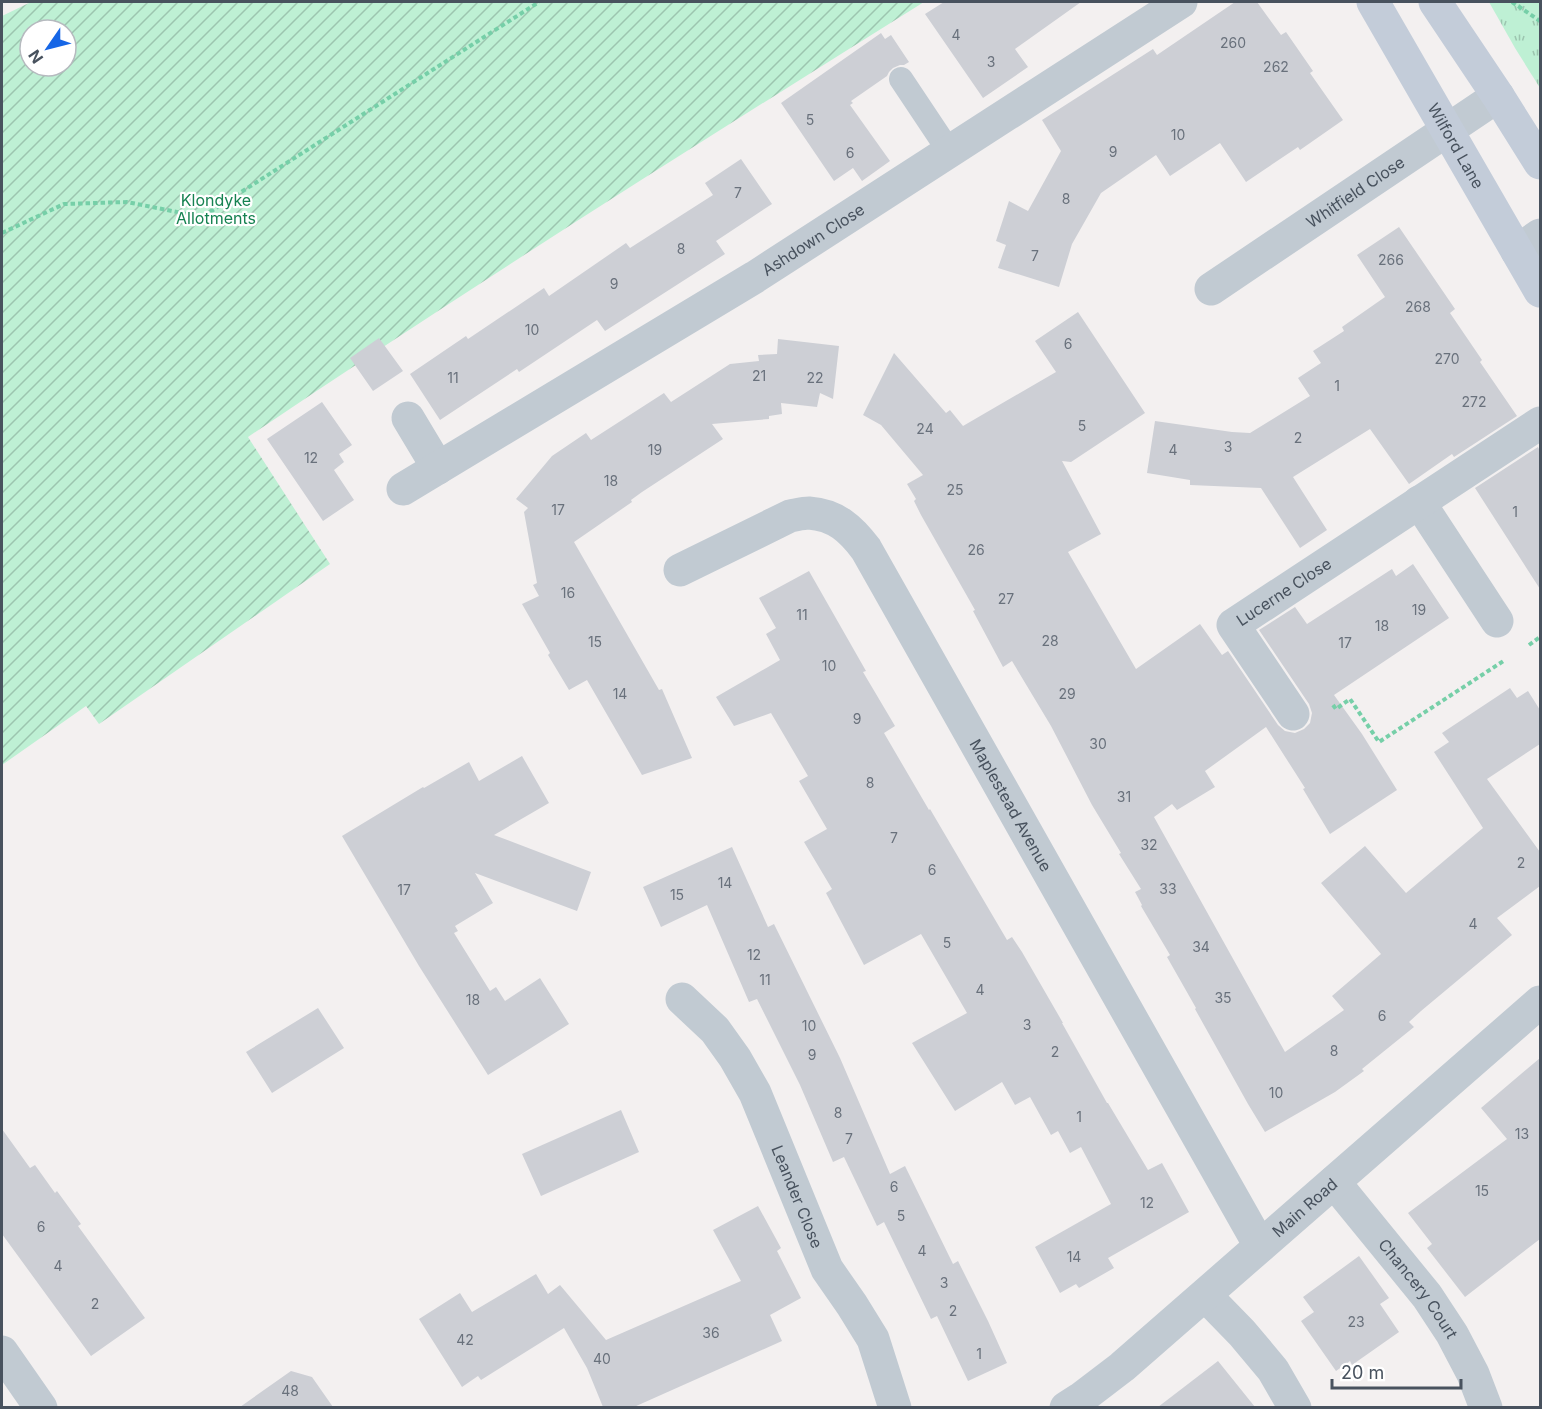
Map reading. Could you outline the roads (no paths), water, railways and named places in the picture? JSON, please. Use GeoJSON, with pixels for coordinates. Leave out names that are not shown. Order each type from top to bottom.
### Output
{"type":"FeatureCollection","features":[{"type":"Feature","properties":{"kind":"main road","name":"Wilford Lane"},"geometry":{"type":"LineString","coordinates":[[1373,2],[1447,130],[1529,243],[1540,291]]}},
{"type":"Feature","properties":{"kind":"main road"},"geometry":{"type":"LineString","coordinates":[[1435,2],[1540,163]]}},
{"type":"Feature","properties":{"kind":"street","name":"Ashdown Close"},"geometry":{"type":"LineString","coordinates":[[403,489],[755,277],[1181,2]]}},
{"type":"Feature","properties":{"kind":"street","name":"Whitfield Close"},"geometry":{"type":"LineString","coordinates":[[1211,289],[1498,96]]}},
{"type":"Feature","properties":{"kind":"street"},"geometry":{"type":"LineString","coordinates":[[408,418],[438,468]]}},
{"type":"Feature","properties":{"kind":"street","name":"Lucerne Close"},"geometry":{"type":"LineString","coordinates":[[1293,714],[1233,625],[1540,423]]}},
{"type":"Feature","properties":{"kind":"street"},"geometry":{"type":"LineString","coordinates":[[1419,502],[1497,621]]}},
{"type":"Feature","properties":{"kind":"street","name":"Maplestead Avenue"},"geometry":{"type":"LineString","coordinates":[[680,570],[790,516],[809,513],[833,519],[852,531],[866,549],[1260,1246]]}},
{"type":"Feature","properties":{"kind":"street","name":"Leander Close"},"geometry":{"type":"LineString","coordinates":[[682,999],[715,1030],[735,1058],[755,1093],[827,1269],[873,1339],[895,1407]]}},
{"type":"Feature","properties":{"kind":"street","name":"Main Road"},"geometry":{"type":"LineString","coordinates":[[1066,1407],[1122,1367],[1540,1002]]}},
{"type":"Feature","properties":{"kind":"street","name":"Chancery Court"},"geometry":{"type":"LineString","coordinates":[[1334,1182],[1427,1296],[1473,1374],[1486,1407]]}},
{"type":"Feature","properties":{"kind":"street"},"geometry":{"type":"LineString","coordinates":[[1205,1295],[1242,1333],[1273,1370],[1295,1407]]}},
{"type":"Feature","properties":{"kind":"street"},"geometry":{"type":"LineString","coordinates":[[2,1352],[41,1407]]}},
{"type":"Feature","properties":{"kind":"lane"},"geometry":{"type":"LineString","coordinates":[[901,79],[949,152]]}},
{"type":"Feature","properties":{"kind":"park label","name":"Klondyke Allotments"},"geometry":{"type":"Point","coordinates":[216,209]}}]}
